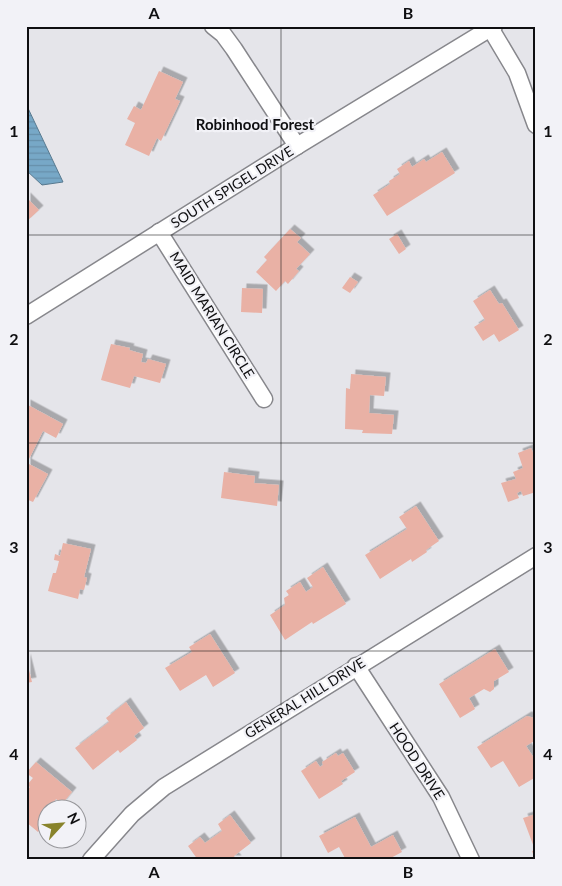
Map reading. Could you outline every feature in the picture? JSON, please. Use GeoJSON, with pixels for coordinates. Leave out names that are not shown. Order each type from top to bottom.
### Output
{"type":"FeatureCollection","features":[{"type":"Feature","properties":{"kind":"street"},"geometry":{"type":"LineString","coordinates":[[213,26],[223,34],[234,49],[297,146]]}},
{"type":"Feature","properties":{"kind":"street"},"geometry":{"type":"LineString","coordinates":[[491,27],[517,73],[536,124]]}},
{"type":"Feature","properties":{"kind":"street","name":"SOUTH SPIGEL DRIVE"},"geometry":{"type":"LineString","coordinates":[[26,316],[491,27]]}},
{"type":"Feature","properties":{"kind":"street","name":"MAID MARIAN CIRCLE"},"geometry":{"type":"LineString","coordinates":[[160,232],[264,398]]}},
{"type":"Feature","properties":{"kind":"street","name":"GENERAL HILL DRIVE"},"geometry":{"type":"LineString","coordinates":[[91,860],[103,844],[132,814],[164,787],[356,666],[536,556]]}},
{"type":"Feature","properties":{"kind":"street","name":"HOOD DRIVE"},"geometry":{"type":"LineString","coordinates":[[356,666],[440,797],[471,860]]}},
{"type":"Feature","properties":{"kind":"water"},"geometry":{"type":"Polygon","coordinates":[[[26,104],[63,182],[42,185],[26,170],[26,104]]]}},
{"type":"Feature","properties":{"kind":"building"},"geometry":{"type":"Polygon","coordinates":[[[159,71],[183,82],[175,99],[180,101],[161,141],[157,138],[149,156],[125,145],[135,123],[127,119],[134,106],[141,110],[159,71]]]}},
{"type":"Feature","properties":{"kind":"building"},"geometry":{"type":"Polygon","coordinates":[[[442,152],[455,173],[387,216],[373,195],[390,184],[389,181],[400,174],[397,169],[409,161],[412,167],[424,159],[426,162],[442,152]]]}},
{"type":"Feature","properties":{"kind":"building"},"geometry":{"type":"Polygon","coordinates":[[[26,197],[39,210],[26,222],[26,197]]]}},
{"type":"Feature","properties":{"kind":"building"},"geometry":{"type":"Polygon","coordinates":[[[290,229],[301,238],[297,242],[310,254],[296,269],[299,271],[288,284],[285,281],[276,291],[256,272],[267,260],[264,257],[290,229]]]}},
{"type":"Feature","properties":{"kind":"building"},"geometry":{"type":"Polygon","coordinates":[[[397,234],[406,249],[399,254],[389,239],[397,234]]]}},
{"type":"Feature","properties":{"kind":"building"},"geometry":{"type":"Polygon","coordinates":[[[350,277],[358,282],[350,293],[342,288],[350,277]]]}},
{"type":"Feature","properties":{"kind":"building"},"geometry":{"type":"Polygon","coordinates":[[[242,288],[263,289],[262,313],[241,312],[242,288]]]}},
{"type":"Feature","properties":{"kind":"building"},"geometry":{"type":"Polygon","coordinates":[[[490,290],[499,304],[502,303],[519,330],[499,342],[494,334],[483,341],[474,327],[485,320],[473,301],[490,290]]]}},
{"type":"Feature","properties":{"kind":"building"},"geometry":{"type":"Polygon","coordinates":[[[111,344],[130,348],[129,350],[143,354],[141,362],[146,363],[148,359],[166,364],[160,383],[134,376],[130,388],[101,380],[111,344]]]}},
{"type":"Feature","properties":{"kind":"building"},"geometry":{"type":"Polygon","coordinates":[[[351,374],[386,377],[384,396],[370,395],[369,413],[394,415],[392,434],[362,433],[363,430],[345,429],[346,388],[350,389],[351,374]]]}},
{"type":"Feature","properties":{"kind":"building"},"geometry":{"type":"Polygon","coordinates":[[[26,404],[63,424],[56,438],[43,431],[27,463],[48,474],[33,502],[26,499],[26,404]]]}},
{"type":"Feature","properties":{"kind":"building"},"geometry":{"type":"Polygon","coordinates":[[[531,448],[536,459],[536,492],[523,496],[521,491],[517,493],[519,498],[508,502],[501,483],[516,479],[513,472],[523,468],[518,453],[531,448]]]}},
{"type":"Feature","properties":{"kind":"building"},"geometry":{"type":"Polygon","coordinates":[[[224,472],[255,476],[254,483],[279,485],[277,506],[221,498],[224,472]]]}},
{"type":"Feature","properties":{"kind":"building"},"geometry":{"type":"Polygon","coordinates":[[[416,506],[439,541],[412,562],[411,559],[380,579],[365,555],[407,529],[399,517],[416,506]]]}},
{"type":"Feature","properties":{"kind":"building"},"geometry":{"type":"Polygon","coordinates":[[[63,543],[91,549],[84,577],[87,578],[84,590],[80,589],[78,599],[48,591],[53,573],[56,573],[59,561],[54,560],[55,554],[60,556],[63,543]]]}},
{"type":"Feature","properties":{"kind":"building"},"geometry":{"type":"Polygon","coordinates":[[[323,567],[346,604],[313,624],[312,622],[285,640],[270,615],[285,605],[284,598],[289,595],[286,591],[300,582],[306,592],[313,587],[307,578],[323,567]]]}},
{"type":"Feature","properties":{"kind":"building"},"geometry":{"type":"Polygon","coordinates":[[[210,634],[235,673],[213,687],[206,675],[180,691],[165,668],[192,652],[189,647],[210,634]]]}},
{"type":"Feature","properties":{"kind":"building"},"geometry":{"type":"Polygon","coordinates":[[[495,649],[509,672],[494,681],[494,689],[490,692],[484,689],[469,698],[475,709],[460,718],[439,684],[495,649]]]}},
{"type":"Feature","properties":{"kind":"building"},"geometry":{"type":"Polygon","coordinates":[[[26,658],[32,682],[26,683],[26,658]]]}},
{"type":"Feature","properties":{"kind":"building"},"geometry":{"type":"Polygon","coordinates":[[[126,702],[144,728],[134,736],[137,740],[120,753],[118,750],[93,770],[75,748],[109,722],[106,718],[126,702]]]}},
{"type":"Feature","properties":{"kind":"building"},"geometry":{"type":"Polygon","coordinates":[[[527,716],[534,718],[536,721],[536,731],[534,733],[536,740],[526,746],[536,761],[536,777],[519,787],[503,761],[491,768],[477,747],[527,716]]]}},
{"type":"Feature","properties":{"kind":"building"},"geometry":{"type":"Polygon","coordinates":[[[336,753],[338,756],[343,753],[355,772],[341,781],[343,784],[319,799],[301,771],[316,761],[320,767],[323,765],[322,762],[336,753]]]}},
{"type":"Feature","properties":{"kind":"building"},"geometry":{"type":"Polygon","coordinates":[[[36,762],[72,792],[67,798],[38,798],[38,832],[26,822],[26,791],[30,787],[27,785],[33,778],[26,773],[36,762]]]}},
{"type":"Feature","properties":{"kind":"building"},"geometry":{"type":"Polygon","coordinates":[[[536,814],[535,860],[532,851],[535,850],[523,818],[536,814]]]}},
{"type":"Feature","properties":{"kind":"building"},"geometry":{"type":"Polygon","coordinates":[[[230,815],[251,843],[234,856],[237,860],[198,860],[188,846],[200,837],[205,843],[222,831],[218,824],[230,815]]]}},
{"type":"Feature","properties":{"kind":"building"},"geometry":{"type":"Polygon","coordinates":[[[355,817],[371,847],[393,835],[402,852],[387,860],[346,860],[339,847],[328,853],[319,836],[355,817]]]}},
{"type":"Feature","properties":{"kind":"district","name":"Robinhood Forest"},"geometry":{"type":"Point","coordinates":[255,125]}}]}
